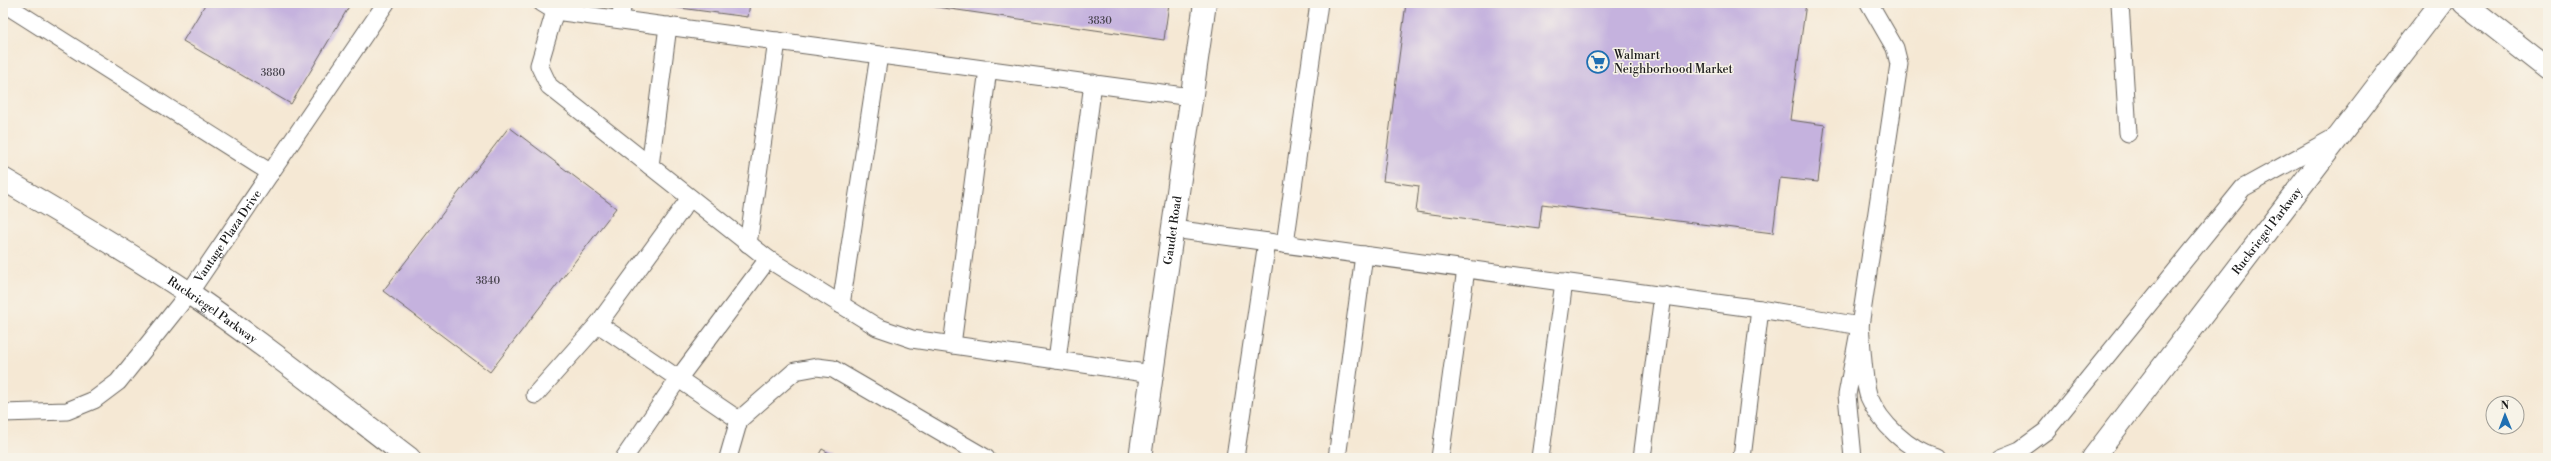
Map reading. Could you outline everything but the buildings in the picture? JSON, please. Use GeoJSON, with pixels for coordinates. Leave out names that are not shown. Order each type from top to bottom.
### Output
{"type":"FeatureCollection","features":[{"type":"Feature","properties":{"kind":"main road","name":"Gaudet Road"},"geometry":{"type":"LineString","coordinates":[[1140,458],[1205,3]]}},
{"type":"Feature","properties":{"kind":"main road","name":"Ruckriegel Parkway"},"geometry":{"type":"LineString","coordinates":[[2093,458],[2441,3]]}},
{"type":"Feature","properties":{"kind":"main road"},"geometry":{"type":"LineString","coordinates":[[2464,3],[2548,69]]}},
{"type":"Feature","properties":{"kind":"main road","name":"Ruckriegel Parkway"},"geometry":{"type":"LineString","coordinates":[[3,179],[102,238],[189,293],[259,342],[409,458]]}},
{"type":"Feature","properties":{"kind":"lane"},"geometry":{"type":"LineString","coordinates":[[3,3],[271,173]]}},
{"type":"Feature","properties":{"kind":"lane","name":"Vantage Plaza Drive"},"geometry":{"type":"LineString","coordinates":[[3,413],[67,411],[94,400],[118,382],[189,293],[386,3]]}},
{"type":"Feature","properties":{"kind":"lane"},"geometry":{"type":"LineString","coordinates":[[1285,244],[1319,3]]}},
{"type":"Feature","properties":{"kind":"lane"},"geometry":{"type":"LineString","coordinates":[[1854,458],[1847,395],[1860,326],[1899,64],[1895,48],[1869,3]]}},
{"type":"Feature","properties":{"kind":"lane"},"geometry":{"type":"LineString","coordinates":[[2120,3],[2128,133]]}},
{"type":"Feature","properties":{"kind":"lane"},"geometry":{"type":"LineString","coordinates":[[1152,374],[912,339],[877,327],[768,259],[748,244],[549,86],[539,65],[548,7],[622,11],[668,26],[1192,97]]}},
{"type":"Feature","properties":{"kind":"lane"},"geometry":{"type":"LineString","coordinates":[[650,166],[668,26]]}},
{"type":"Feature","properties":{"kind":"lane"},"geometry":{"type":"LineString","coordinates":[[748,244],[777,41]]}},
{"type":"Feature","properties":{"kind":"lane"},"geometry":{"type":"LineString","coordinates":[[841,305],[879,54]]}},
{"type":"Feature","properties":{"kind":"lane"},"geometry":{"type":"LineString","coordinates":[[952,345],[988,69]]}},
{"type":"Feature","properties":{"kind":"lane"},"geometry":{"type":"LineString","coordinates":[[1057,360],[1093,83]]}},
{"type":"Feature","properties":{"kind":"lane"},"geometry":{"type":"LineString","coordinates":[[2000,458],[2020,450],[2046,432],[2242,188],[2342,133]]}},
{"type":"Feature","properties":{"kind":"lane"},"geometry":{"type":"LineString","coordinates":[[535,395],[598,324],[690,198]]}},
{"type":"Feature","properties":{"kind":"lane"},"geometry":{"type":"LineString","coordinates":[[1173,229],[1760,308],[1860,326]]}},
{"type":"Feature","properties":{"kind":"lane"},"geometry":{"type":"LineString","coordinates":[[1235,458],[1267,242]]}},
{"type":"Feature","properties":{"kind":"lane"},"geometry":{"type":"LineString","coordinates":[[1337,458],[1364,255]]}},
{"type":"Feature","properties":{"kind":"lane"},"geometry":{"type":"LineString","coordinates":[[624,458],[678,379],[768,259]]}},
{"type":"Feature","properties":{"kind":"lane"},"geometry":{"type":"LineString","coordinates":[[1440,458],[1466,269]]}},
{"type":"Feature","properties":{"kind":"lane"},"geometry":{"type":"LineString","coordinates":[[1540,458],[1564,282]]}},
{"type":"Feature","properties":{"kind":"lane"},"geometry":{"type":"LineString","coordinates":[[1642,458],[1663,296]]}},
{"type":"Feature","properties":{"kind":"lane"},"geometry":{"type":"LineString","coordinates":[[1742,458],[1760,308]]}},
{"type":"Feature","properties":{"kind":"lane"},"geometry":{"type":"LineString","coordinates":[[598,324],[739,420]]}},
{"type":"Feature","properties":{"kind":"lane"},"geometry":{"type":"LineString","coordinates":[[1860,326],[1868,396],[1884,421],[1902,438],[1936,458]]}},
{"type":"Feature","properties":{"kind":"lane"},"geometry":{"type":"LineString","coordinates":[[728,458],[739,420],[795,371],[817,367],[833,369],[986,458]]}},
{"type":"Feature","properties":{"kind":"place","name":"Walmart Neighborhood Market"},"geometry":{"type":"Point","coordinates":[1598,62]}}]}
